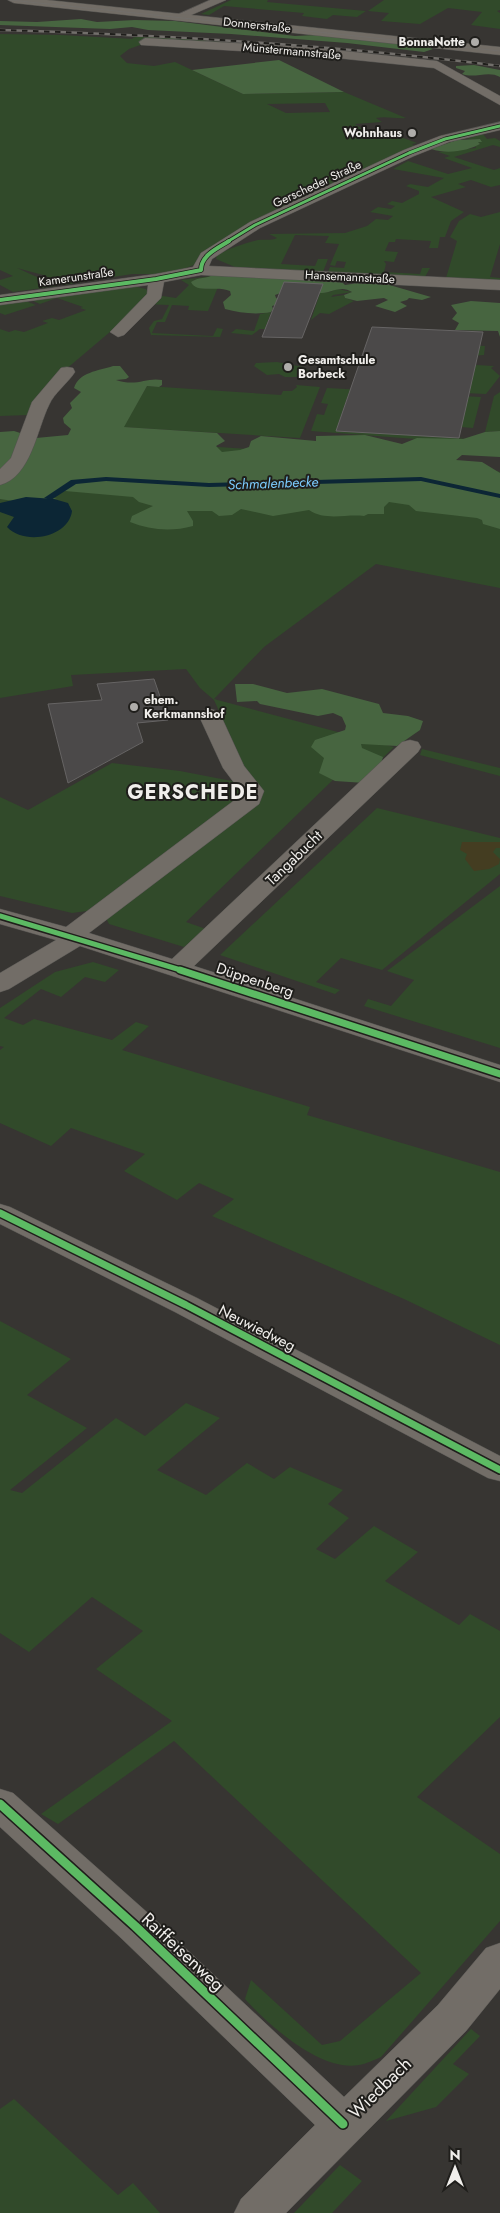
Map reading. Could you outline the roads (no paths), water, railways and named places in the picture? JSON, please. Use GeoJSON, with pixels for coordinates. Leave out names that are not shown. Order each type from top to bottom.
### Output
{"type":"FeatureCollection","features":[{"type":"Feature","properties":{"kind":"main road","name":"Donnerstraße"},"geometry":{"type":"LineString","coordinates":[[14,0],[500,50]]}},
{"type":"Feature","properties":{"kind":"street"},"geometry":{"type":"LineString","coordinates":[[178,17],[220,0]]}},
{"type":"Feature","properties":{"kind":"street","name":"Münstermannstraße"},"geometry":{"type":"LineString","coordinates":[[145,42],[307,52],[438,65],[500,101]]}},
{"type":"Feature","properties":{"kind":"street"},"geometry":{"type":"LineString","coordinates":[[438,65],[440,61],[463,46]]}},
{"type":"Feature","properties":{"kind":"street","name":"Gerscheder Straße"},"geometry":{"type":"LineString","coordinates":[[201,270],[201,264],[206,256],[255,225],[415,150],[444,139],[500,126]]}},
{"type":"Feature","properties":{"kind":"street"},"geometry":{"type":"LineString","coordinates":[[118,332],[155,295],[156,279],[201,270]]}},
{"type":"Feature","properties":{"kind":"street","name":"Hansemannstraße"},"geometry":{"type":"LineString","coordinates":[[201,270],[500,285]]}},
{"type":"Feature","properties":{"kind":"street","name":"Kamerunstraße"},"geometry":{"type":"LineString","coordinates":[[0,300],[156,279]]}},
{"type":"Feature","properties":{"kind":"street"},"geometry":{"type":"LineString","coordinates":[[0,478],[20,460],[41,402],[67,372]]}},
{"type":"Feature","properties":{"kind":"street"},"geometry":{"type":"LineString","coordinates":[[0,984],[74,936],[251,799],[253,791],[234,768],[210,716]]}},
{"type":"Feature","properties":{"kind":"street","name":"Tangabucht"},"geometry":{"type":"LineString","coordinates":[[178,968],[410,747]]}},
{"type":"Feature","properties":{"kind":"street","name":"Düppenberg"},"geometry":{"type":"LineString","coordinates":[[0,916],[74,936],[178,968],[500,1074]]}},
{"type":"Feature","properties":{"kind":"street","name":"Neuwiedweg"},"geometry":{"type":"LineString","coordinates":[[0,1213],[195,1309],[500,1470]]}},
{"type":"Feature","properties":{"kind":"street","name":"Raiffeisenweg"},"geometry":{"type":"LineString","coordinates":[[0,1804],[142,1933],[343,2124]]}},
{"type":"Feature","properties":{"kind":"street","name":"Wiedbach"},"geometry":{"type":"LineString","coordinates":[[256,2213],[343,2124],[452,2018],[500,1960]]}},
{"type":"Feature","properties":{"kind":"water"},"geometry":{"type":"Polygon","coordinates":[[[26,497],[54,499],[68,503],[72,511],[69,520],[63,527],[45,536],[24,536],[15,533],[7,527],[14,517],[0,512],[0,503],[26,497]]]}},
{"type":"Feature","properties":{"kind":"waterway","name":"Schmalenbecke"},"geometry":{"type":"LineString","coordinates":[[48,498],[74,482],[106,479],[209,485],[421,479],[500,496]]}},
{"type":"Feature","properties":{"kind":"tram line"},"geometry":{"type":"LineString","coordinates":[[10,0],[500,51]]}},
{"type":"Feature","properties":{"kind":"railway"},"geometry":{"type":"LineString","coordinates":[[0,30],[250,42],[375,52],[500,66]]}},
{"type":"Feature","properties":{"kind":"place","name":"BonnaNotte"},"geometry":{"type":"Point","coordinates":[475,42]}},
{"type":"Feature","properties":{"kind":"place","name":"Wohnhaus"},"geometry":{"type":"Point","coordinates":[412,133]}},
{"type":"Feature","properties":{"kind":"place","name":"Gesamtschule Borbeck"},"geometry":{"type":"Point","coordinates":[288,367]}},
{"type":"Feature","properties":{"kind":"place","name":"ehem. Kerkmannshof"},"geometry":{"type":"Point","coordinates":[134,707]}},
{"type":"Feature","properties":{"kind":"district","name":"GERSCHEDE"},"geometry":{"type":"Point","coordinates":[193,792]}}]}
